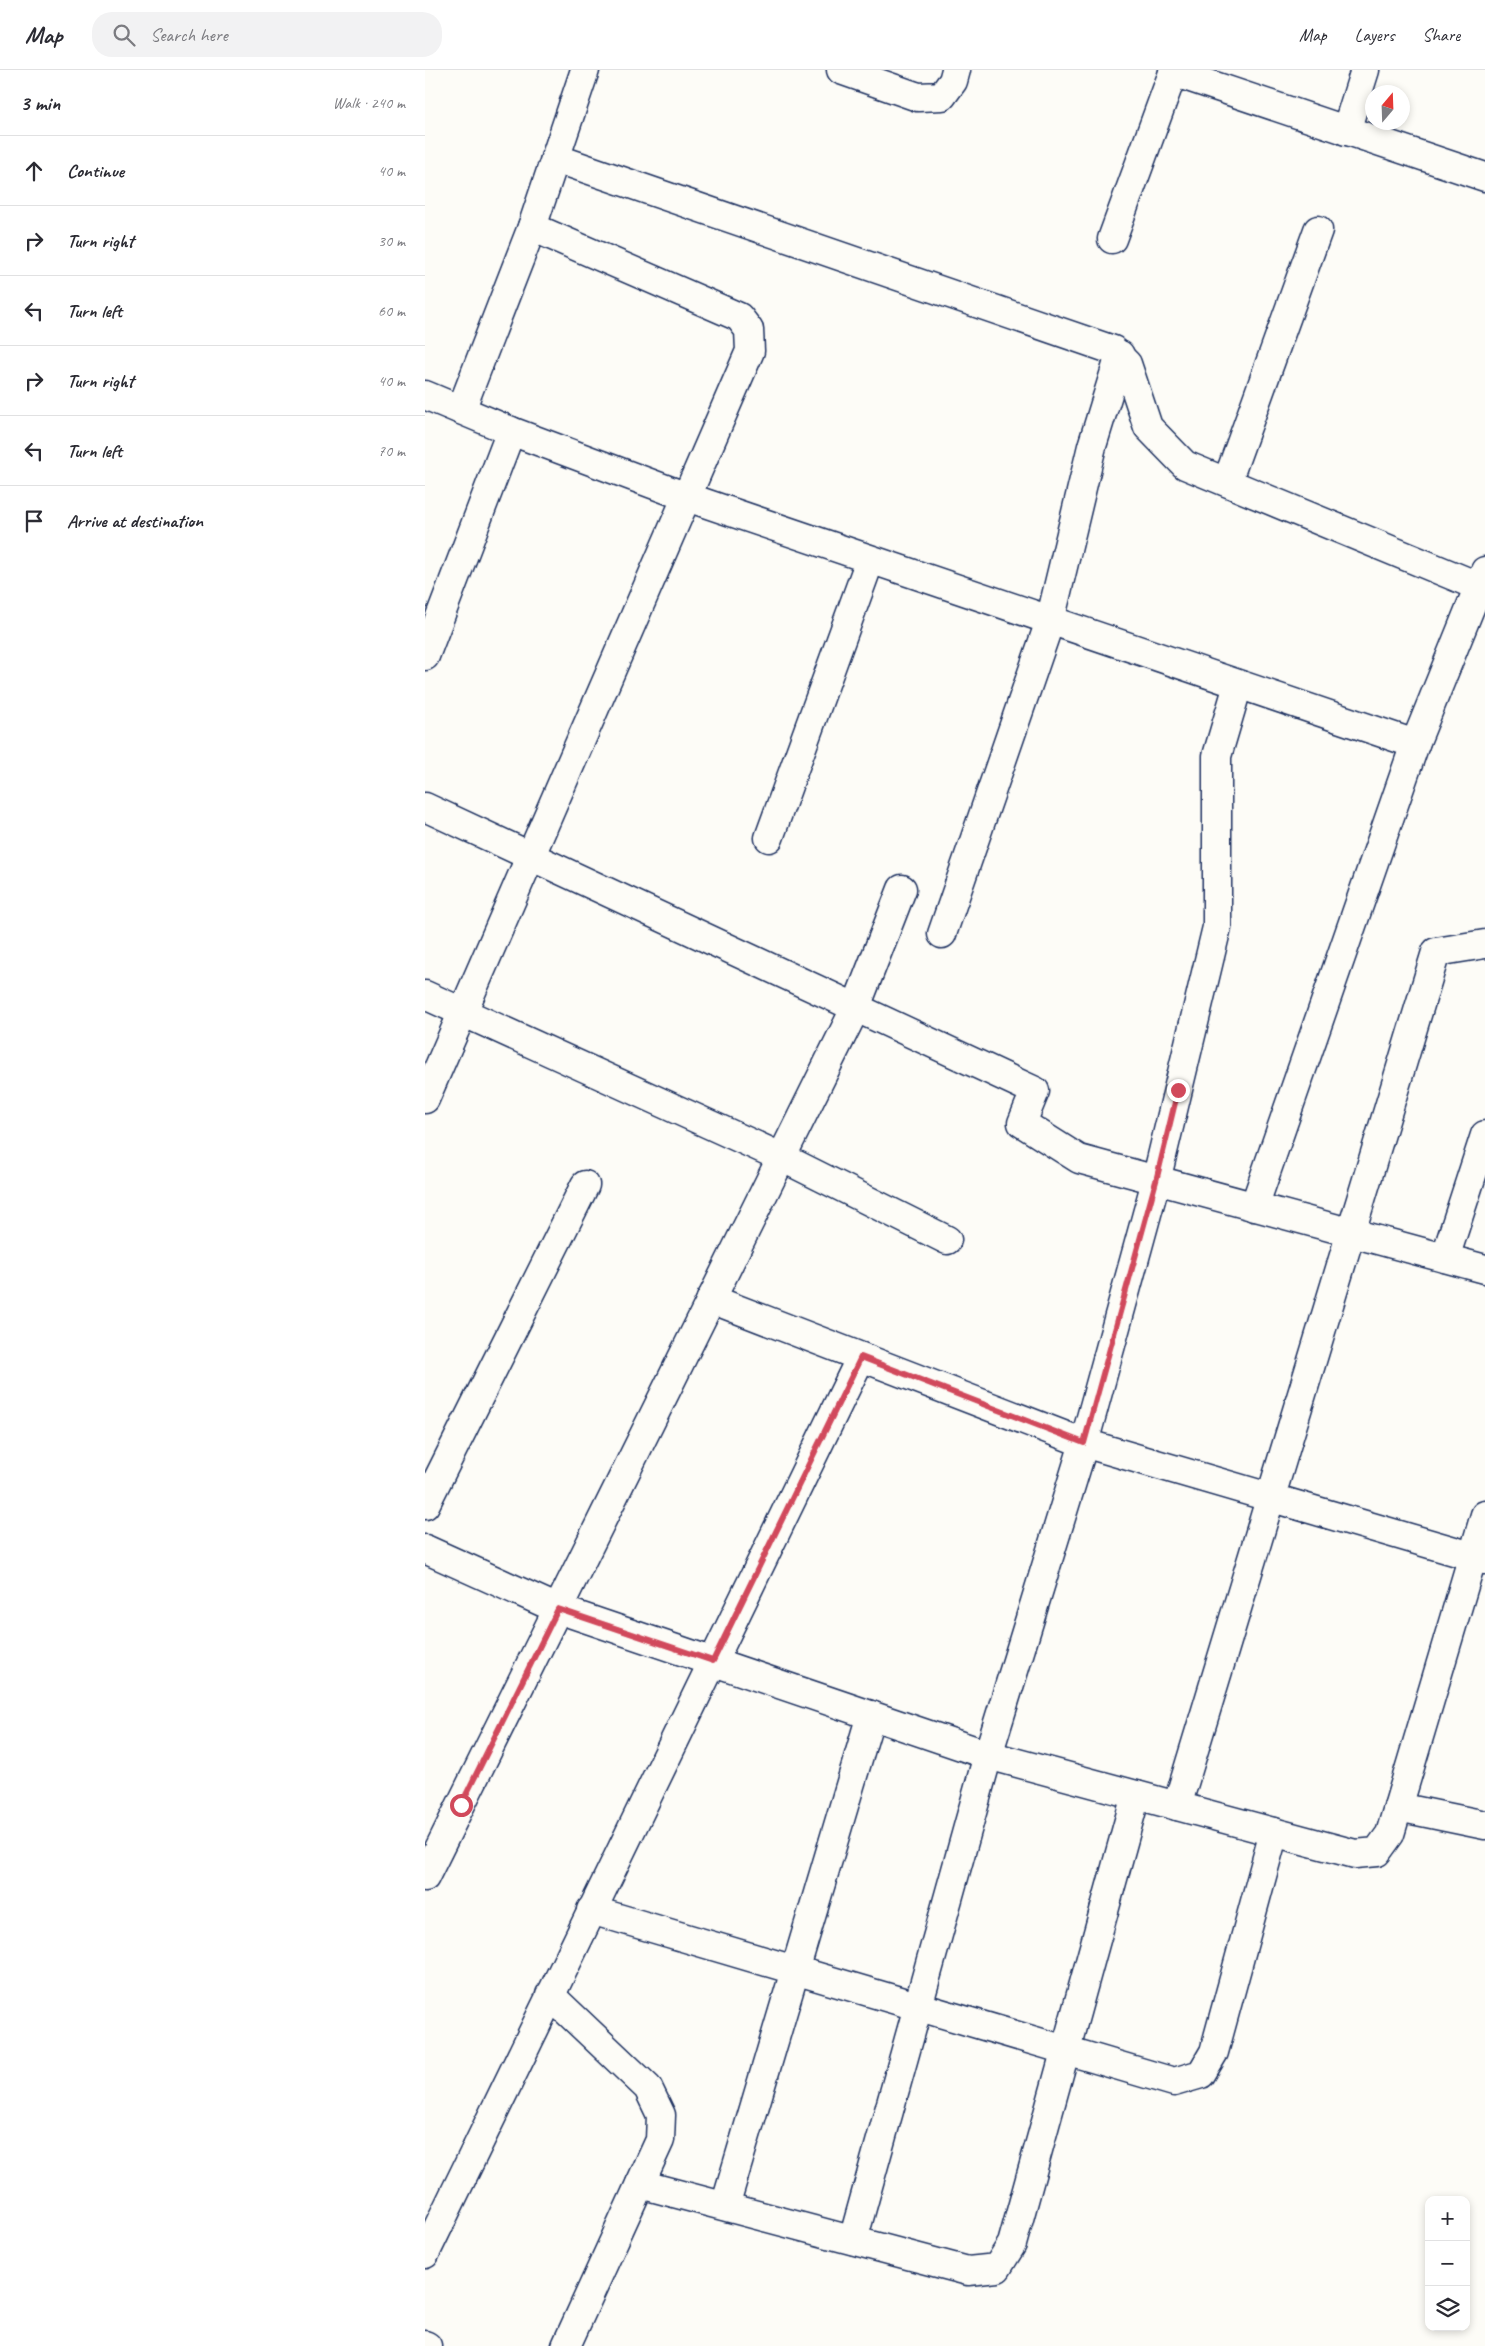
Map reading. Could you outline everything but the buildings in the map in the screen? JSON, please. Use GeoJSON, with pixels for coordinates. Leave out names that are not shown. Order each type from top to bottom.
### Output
{"type":"FeatureCollection","features":[{"type":"Feature","properties":{"kind":"street"},"geometry":{"type":"LineString","coordinates":[[461,410],[532,228],[585,70]]}},
{"type":"Feature","properties":{"kind":"street"},"geometry":{"type":"LineString","coordinates":[[841,70],[918,97],[942,96],[953,81],[956,70]]}},
{"type":"Feature","properties":{"kind":"street"},"geometry":{"type":"LineString","coordinates":[[1346,131],[1365,70]]}},
{"type":"Feature","properties":{"kind":"street"},"geometry":{"type":"LineString","coordinates":[[1112,239],[1174,71],[1485,178]]}},
{"type":"Feature","properties":{"kind":"street"},"geometry":{"type":"LineString","coordinates":[[555,158],[1113,350],[1127,364],[1148,427],[1185,465],[1483,582],[1415,744],[1254,1207]]}},
{"type":"Feature","properties":{"kind":"street"},"geometry":{"type":"LineString","coordinates":[[425,1099],[750,351],[749,330],[739,317],[532,228]]}},
{"type":"Feature","properties":{"kind":"street"},"geometry":{"type":"LineString","coordinates":[[1227,482],[1318,230]]}},
{"type":"Feature","properties":{"kind":"street"},"geometry":{"type":"LineString","coordinates":[[942,934],[1041,618],[1120,355]]}},
{"type":"Feature","properties":{"kind":"street"},"geometry":{"type":"LineString","coordinates":[[425,395],[511,431],[687,497],[1415,744]]}},
{"type":"Feature","properties":{"kind":"street"},"geometry":{"type":"LineString","coordinates":[[425,655],[511,431]]}},
{"type":"Feature","properties":{"kind":"street"},"geometry":{"type":"LineString","coordinates":[[769,838],[870,560]]}},
{"type":"Feature","properties":{"kind":"street"},"geometry":{"type":"LineString","coordinates":[[853,2240],[988,1755],[1084,1443],[1156,1181],[1217,927],[1217,756],[1238,685]]}},
{"type":"Feature","properties":{"kind":"street"},"geometry":{"type":"LineString","coordinates":[[425,807],[1035,1091],[1022,1123],[1079,1159],[1485,1269]]}},
{"type":"Feature","properties":{"kind":"street"},"geometry":{"type":"LineString","coordinates":[[425,1877],[856,1008],[902,889]]}},
{"type":"Feature","properties":{"kind":"street"},"geometry":{"type":"LineString","coordinates":[[1177,1806],[1436,952],[1485,944]]}},
{"type":"Feature","properties":{"kind":"street"},"geometry":{"type":"LineString","coordinates":[[425,995],[462,1014],[781,1158],[947,1240]]}},
{"type":"Feature","properties":{"kind":"street"},"geometry":{"type":"LineString","coordinates":[[1445,1258],[1485,1135]]}},
{"type":"Feature","properties":{"kind":"street"},"geometry":{"type":"LineString","coordinates":[[425,1505],[585,1185]]}},
{"type":"Feature","properties":{"kind":"street"},"geometry":{"type":"LineString","coordinates":[[711,1299],[1084,1443],[1479,1558]]}},
{"type":"Feature","properties":{"kind":"street"},"geometry":{"type":"LineString","coordinates":[[425,2254],[861,1357]]}},
{"type":"Feature","properties":{"kind":"street"},"geometry":{"type":"LineString","coordinates":[[425,1549],[558,1609],[988,1755],[1355,1854],[1377,1852],[1390,1834],[1479,1558],[1485,1515]]}},
{"type":"Feature","properties":{"kind":"street"},"geometry":{"type":"LineString","coordinates":[[725,2206],[871,1715]]}},
{"type":"Feature","properties":{"kind":"street"},"geometry":{"type":"LineString","coordinates":[[640,2184],[968,2270],[997,2268],[1012,2244],[1136,1795]]}},
{"type":"Feature","properties":{"kind":"street"},"geometry":{"type":"LineString","coordinates":[[1399,1806],[1485,1825]]}},
{"type":"Feature","properties":{"kind":"street"},"geometry":{"type":"LineString","coordinates":[[591,1910],[1174,2082],[1201,2074],[1215,2052],[1274,1832]]}},
{"type":"Feature","properties":{"kind":"street"},"geometry":{"type":"LineString","coordinates":[[551,1995],[648,2088],[661,2115],[660,2140],[566,2346]]}},
{"type":"Feature","properties":{"kind":"route"},"geometry":{"type":"LineString","coordinates":[[461,1805],[558,1609],[713,1661],[861,1357],[1084,1443],[1156,1181],[1178,1090]]}}]}
